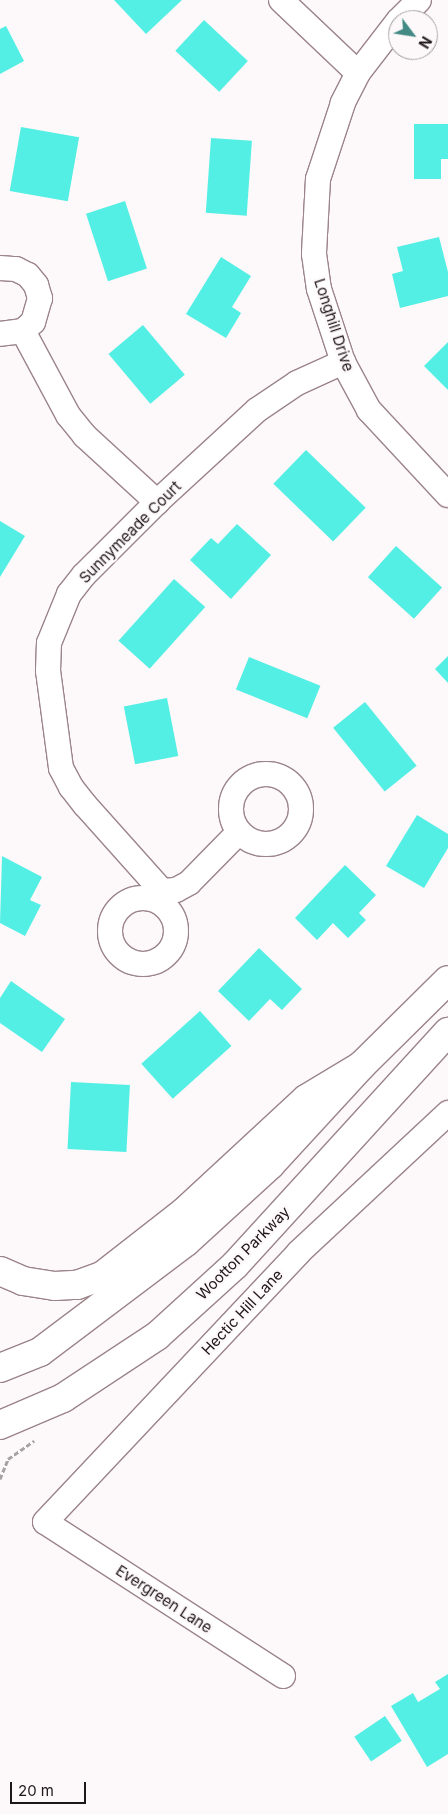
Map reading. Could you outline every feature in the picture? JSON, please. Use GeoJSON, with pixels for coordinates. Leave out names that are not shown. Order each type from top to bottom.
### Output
{"type":"FeatureCollection","features":[{"type":"Feature","properties":{"kind":"main road"},"geometry":{"type":"LineString","coordinates":[[0,1368],[40,1352],[186,1242],[271,1164],[361,1066],[448,980]]}},
{"type":"Feature","properties":{"kind":"main road","name":"Wootton Parkway"},"geometry":{"type":"LineString","coordinates":[[0,1425],[63,1398],[157,1336],[236,1265],[448,1032]]}},
{"type":"Feature","properties":{"kind":"main road"},"geometry":{"type":"LineString","coordinates":[[0,1271],[22,1281],[55,1286],[77,1285],[102,1276],[184,1212],[306,1099],[361,1066]]}},
{"type":"Feature","properties":{"kind":"street"},"geometry":{"type":"LineString","coordinates":[[281,0],[358,73]]}},
{"type":"Feature","properties":{"kind":"street","name":"Longhill Drive"},"geometry":{"type":"LineString","coordinates":[[409,10],[419,0]]}},
{"type":"Feature","properties":{"kind":"street","name":"Longhill Drive"},"geometry":{"type":"LineString","coordinates":[[388,35],[358,73],[343,103],[317,189],[314,254],[319,289],[343,362],[369,410],[448,495]]}},
{"type":"Feature","properties":{"kind":"street"},"geometry":{"type":"LineString","coordinates":[[0,268],[16,269],[36,285],[40,298],[39,311],[11,332],[85,436],[157,502]]}},
{"type":"Feature","properties":{"kind":"street","name":"Sunnymeade Court"},"geometry":{"type":"LineString","coordinates":[[239,832],[189,883],[159,896],[71,787],[61,768],[48,670],[49,643],[69,594],[84,575],[157,502],[257,410],[297,383],[343,362]]}},
{"type":"Feature","properties":{"kind":"street","name":"Hectic Hill Lane"},"geometry":{"type":"LineString","coordinates":[[45,1522],[298,1252],[448,1113]]}},
{"type":"Feature","properties":{"kind":"street","name":"Evergreen Lane"},"geometry":{"type":"LineString","coordinates":[[45,1522],[283,1676]]}},
{"type":"Feature","properties":{"kind":"building"},"geometry":{"type":"Polygon","coordinates":[[[114,0],[182,0],[146,34],[114,0]]]}},
{"type":"Feature","properties":{"kind":"building"},"geometry":{"type":"Polygon","coordinates":[[[204,20],[248,61],[219,92],[175,51],[204,20]]]}},
{"type":"Feature","properties":{"kind":"building"},"geometry":{"type":"Polygon","coordinates":[[[6,26],[24,61],[0,74],[0,29],[6,26]]]}},
{"type":"Feature","properties":{"kind":"building"},"geometry":{"type":"Polygon","coordinates":[[[414,124],[448,124],[448,159],[441,159],[441,179],[414,179],[414,124]]]}},
{"type":"Feature","properties":{"kind":"building"},"geometry":{"type":"Polygon","coordinates":[[[21,127],[79,137],[68,201],[10,191],[21,127]]]}},
{"type":"Feature","properties":{"kind":"building"},"geometry":{"type":"Polygon","coordinates":[[[211,138],[252,141],[247,216],[206,213],[211,138]]]}},
{"type":"Feature","properties":{"kind":"building"},"geometry":{"type":"Polygon","coordinates":[[[125,201],[147,269],[108,281],[86,214],[125,201]]]}},
{"type":"Feature","properties":{"kind":"building"},"geometry":{"type":"Polygon","coordinates":[[[439,237],[448,272],[448,296],[400,308],[392,274],[403,271],[397,247],[439,237]]]}},
{"type":"Feature","properties":{"kind":"building"},"geometry":{"type":"Polygon","coordinates":[[[221,257],[251,276],[232,307],[241,313],[226,338],[186,314],[221,257]]]}},
{"type":"Feature","properties":{"kind":"building"},"geometry":{"type":"Polygon","coordinates":[[[143,325],[185,375],[150,404],[109,354],[143,325]]]}},
{"type":"Feature","properties":{"kind":"building"},"geometry":{"type":"Polygon","coordinates":[[[448,342],[448,390],[424,366],[448,342]]]}},
{"type":"Feature","properties":{"kind":"building"},"geometry":{"type":"Polygon","coordinates":[[[306,450],[366,508],[333,541],[273,484],[306,450]]]}},
{"type":"Feature","properties":{"kind":"building"},"geometry":{"type":"Polygon","coordinates":[[[0,521],[25,536],[0,577],[0,521]]]}},
{"type":"Feature","properties":{"kind":"building"},"geometry":{"type":"Polygon","coordinates":[[[237,524],[271,555],[231,599],[190,560],[211,538],[218,544],[237,524]]]}},
{"type":"Feature","properties":{"kind":"building"},"geometry":{"type":"Polygon","coordinates":[[[396,546],[442,587],[414,619],[368,577],[396,546]]]}},
{"type":"Feature","properties":{"kind":"building"},"geometry":{"type":"Polygon","coordinates":[[[174,579],[205,607],[150,669],[118,641],[174,579]]]}},
{"type":"Feature","properties":{"kind":"building"},"geometry":{"type":"Polygon","coordinates":[[[448,656],[448,683],[435,669],[448,656]]]}},
{"type":"Feature","properties":{"kind":"building"},"geometry":{"type":"Polygon","coordinates":[[[249,657],[320,686],[307,718],[236,689],[249,657]]]}},
{"type":"Feature","properties":{"kind":"building"},"geometry":{"type":"Polygon","coordinates":[[[167,698],[178,756],[135,764],[124,706],[167,698]]]}},
{"type":"Feature","properties":{"kind":"building"},"geometry":{"type":"Polygon","coordinates":[[[365,702],[417,766],[385,792],[333,728],[365,702]]]}},
{"type":"Feature","properties":{"kind":"building"},"geometry":{"type":"Polygon","coordinates":[[[417,815],[448,834],[448,848],[424,888],[386,866],[417,815]]]}},
{"type":"Feature","properties":{"kind":"building"},"geometry":{"type":"Polygon","coordinates":[[[2,856],[42,877],[30,900],[41,905],[25,936],[0,923],[2,856]]]}},
{"type":"Feature","properties":{"kind":"building"},"geometry":{"type":"Polygon","coordinates":[[[345,865],[376,895],[359,913],[366,920],[348,938],[333,923],[317,940],[295,918],[345,865]]]}},
{"type":"Feature","properties":{"kind":"building"},"geometry":{"type":"Polygon","coordinates":[[[259,948],[302,989],[282,1010],[270,999],[249,1021],[218,991],[259,948]]]}},
{"type":"Feature","properties":{"kind":"building"},"geometry":{"type":"Polygon","coordinates":[[[11,981],[65,1019],[42,1052],[0,1023],[0,998],[11,981]]]}},
{"type":"Feature","properties":{"kind":"building"},"geometry":{"type":"Polygon","coordinates":[[[200,1011],[231,1046],[173,1099],[141,1064],[200,1011]]]}},
{"type":"Feature","properties":{"kind":"building"},"geometry":{"type":"Polygon","coordinates":[[[71,1082],[130,1085],[126,1152],[67,1149],[71,1082]]]}},
{"type":"Feature","properties":{"kind":"building"},"geometry":{"type":"Polygon","coordinates":[[[448,1674],[448,1754],[427,1767],[391,1706],[413,1693],[418,1702],[440,1689],[435,1682],[448,1674]]]}},
{"type":"Feature","properties":{"kind":"building"},"geometry":{"type":"Polygon","coordinates":[[[385,1716],[402,1741],[371,1762],[354,1737],[385,1716]]]}}]}
